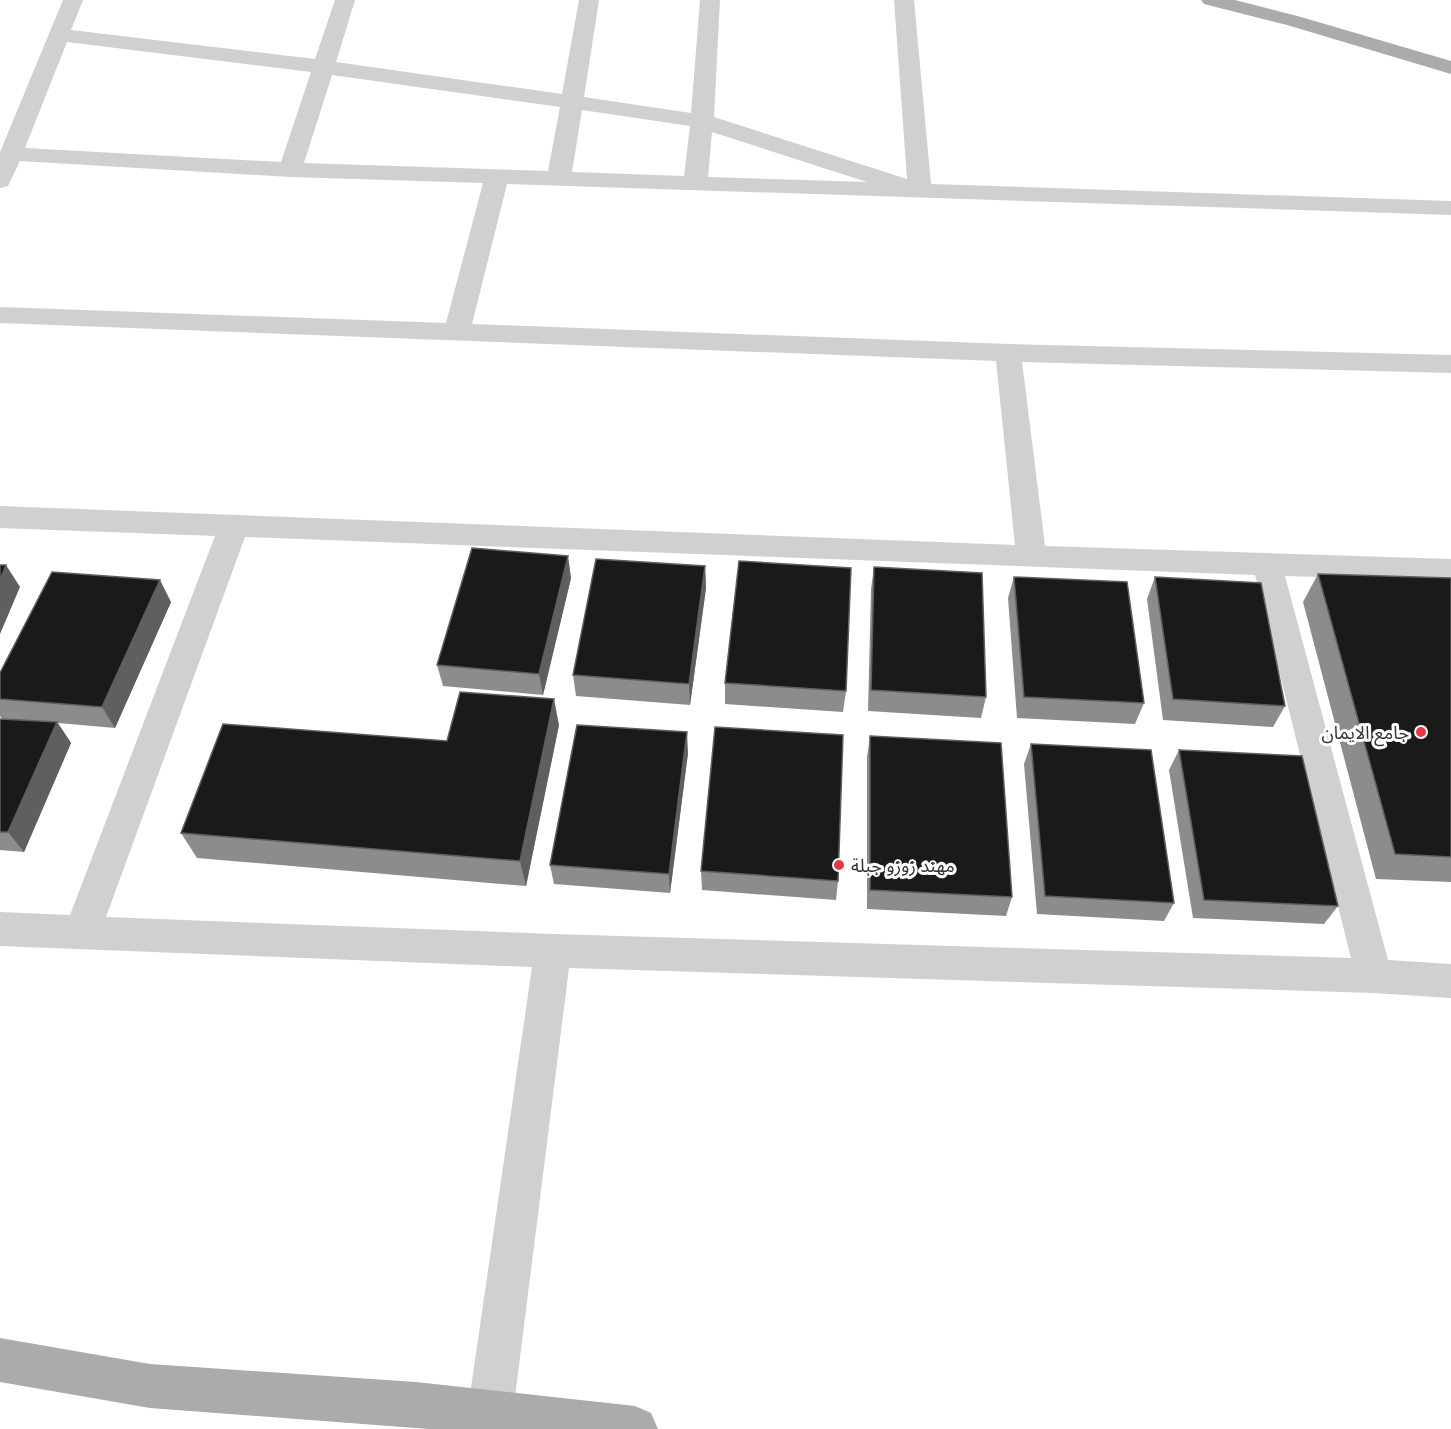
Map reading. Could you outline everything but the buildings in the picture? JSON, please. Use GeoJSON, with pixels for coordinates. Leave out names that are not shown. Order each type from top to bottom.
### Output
{"type":"FeatureCollection","features":[{"type":"Feature","properties":{"kind":"main road"},"geometry":{"type":"LineString","coordinates":[[1211,0],[1294,21],[1451,68]]}},
{"type":"Feature","properties":{"kind":"main road"},"geometry":{"type":"LineString","coordinates":[[0,1360],[150,1386],[416,1405],[489,1421],[635,1429]]}},
{"type":"Feature","properties":{"kind":"street"},"geometry":{"type":"LineString","coordinates":[[0,181],[73,0]]}},
{"type":"Feature","properties":{"kind":"street"},"geometry":{"type":"LineString","coordinates":[[290,170],[345,0]]}},
{"type":"Feature","properties":{"kind":"street"},"geometry":{"type":"LineString","coordinates":[[559,178],[590,0]]}},
{"type":"Feature","properties":{"kind":"street"},"geometry":{"type":"LineString","coordinates":[[695,184],[702,121],[710,0]]}},
{"type":"Feature","properties":{"kind":"street"},"geometry":{"type":"LineString","coordinates":[[904,0],[920,191]]}},
{"type":"Feature","properties":{"kind":"street"},"geometry":{"type":"LineString","coordinates":[[59,35],[324,67],[702,121],[920,191]]}},
{"type":"Feature","properties":{"kind":"street"},"geometry":{"type":"LineString","coordinates":[[11,154],[290,170],[1451,208]]}},
{"type":"Feature","properties":{"kind":"street"},"geometry":{"type":"LineString","coordinates":[[457,332],[497,176]]}},
{"type":"Feature","properties":{"kind":"street"},"geometry":{"type":"LineString","coordinates":[[0,315],[1008,352],[1450,365]]}},
{"type":"Feature","properties":{"kind":"street"},"geometry":{"type":"LineString","coordinates":[[1008,352],[1031,557]]}},
{"type":"Feature","properties":{"kind":"street"},"geometry":{"type":"LineString","coordinates":[[0,517],[1031,557],[1451,570]]}},
{"type":"Feature","properties":{"kind":"street"},"geometry":{"type":"LineString","coordinates":[[82,932],[234,526]]}},
{"type":"Feature","properties":{"kind":"street"},"geometry":{"type":"LineString","coordinates":[[1267,564],[1374,976]]}},
{"type":"Feature","properties":{"kind":"street"},"geometry":{"type":"LineString","coordinates":[[0,929],[553,951],[1374,976],[1451,981]]}},
{"type":"Feature","properties":{"kind":"street"},"geometry":{"type":"LineString","coordinates":[[489,1421],[553,951]]}},
{"type":"Feature","properties":{"kind":"place","name":"جامع الايمان"},"geometry":{"type":"Point","coordinates":[1421,732]}},
{"type":"Feature","properties":{"kind":"place","name":"مهند زوزو جبلة"},"geometry":{"type":"Point","coordinates":[839,865]}}]}
